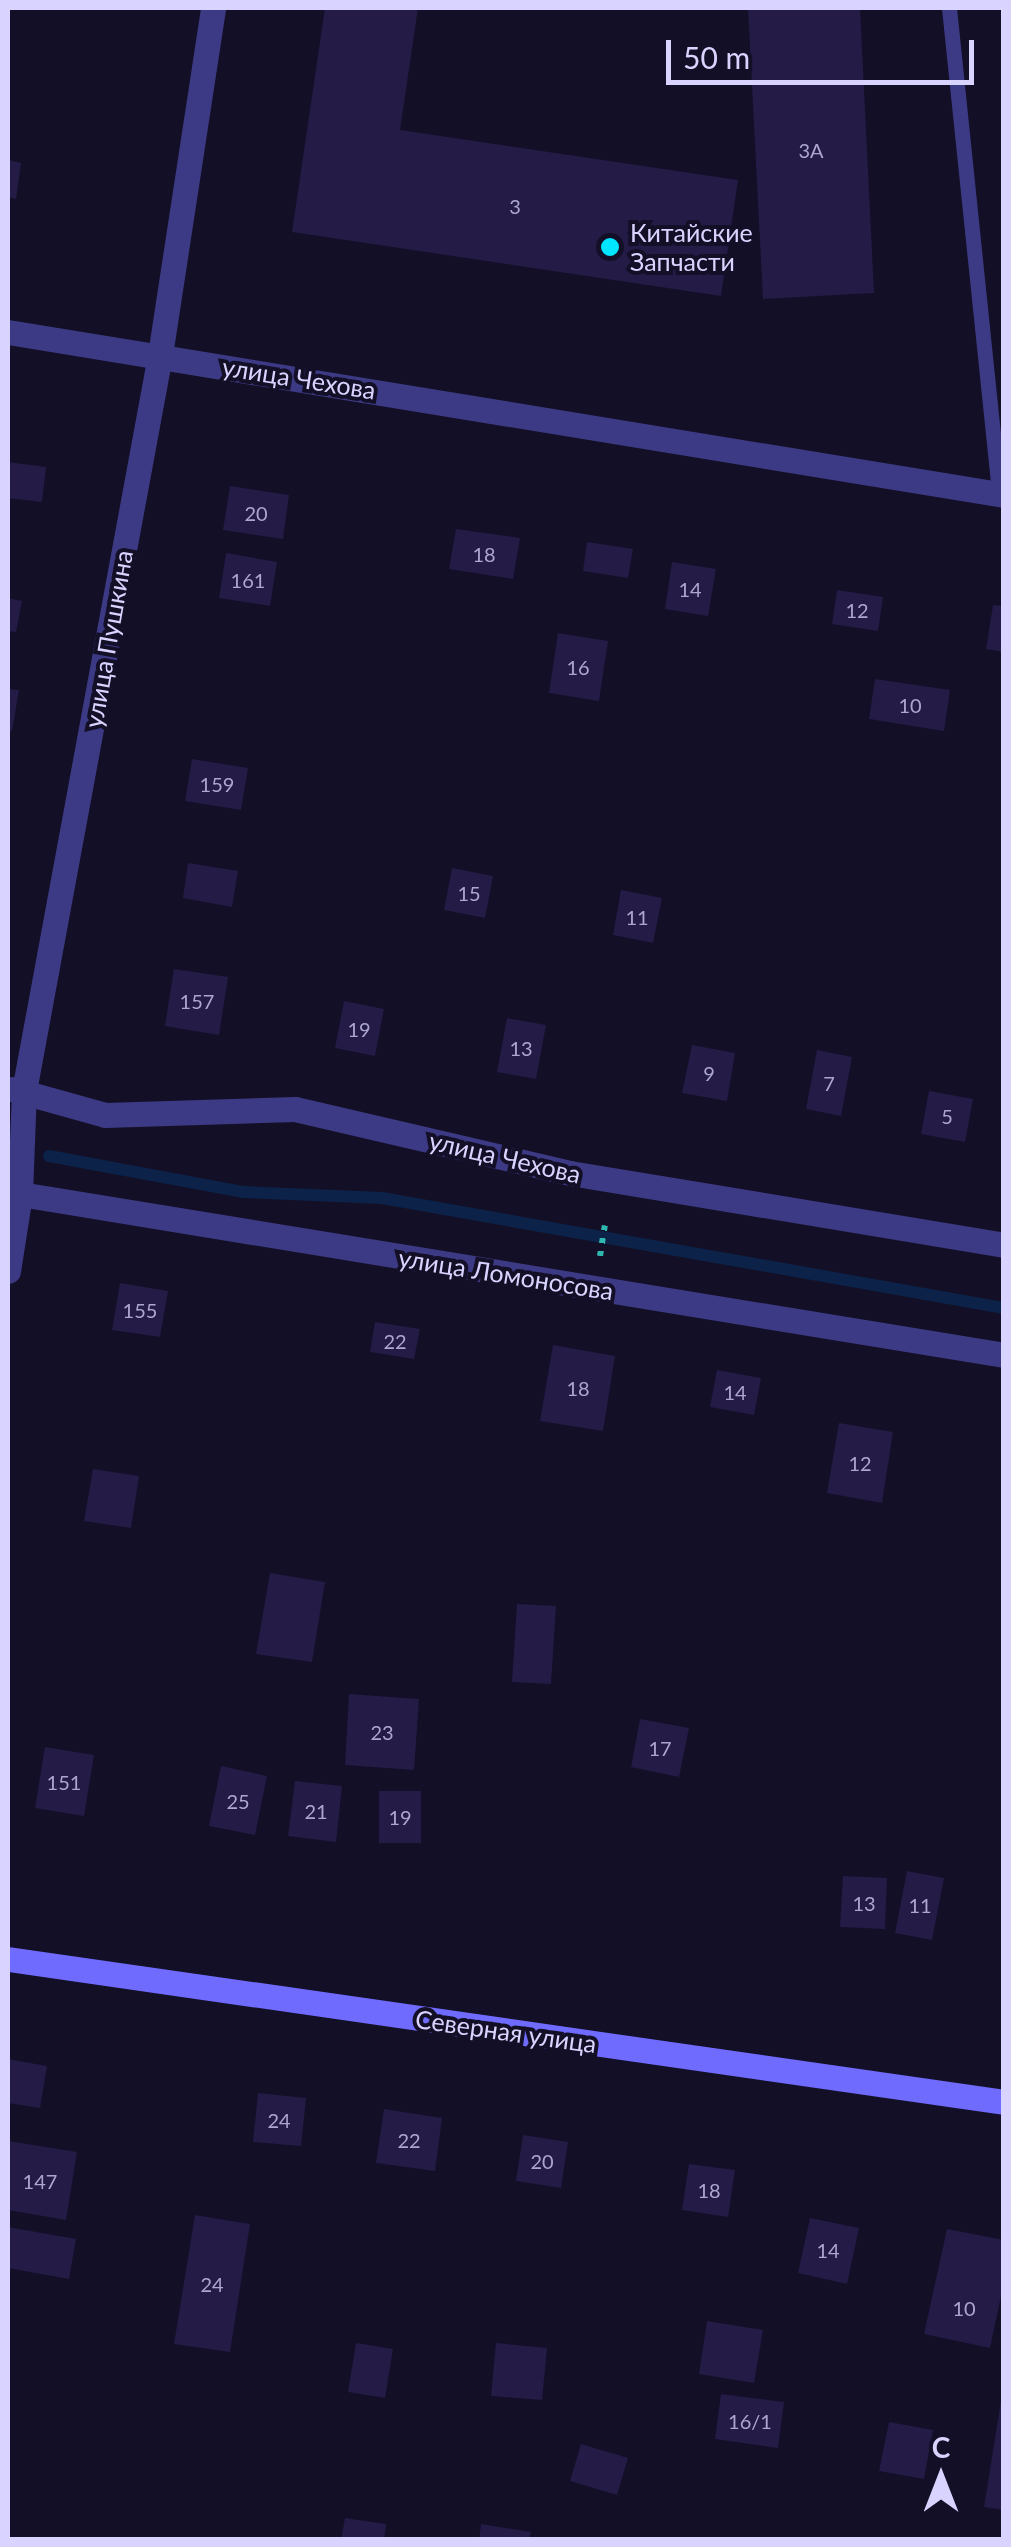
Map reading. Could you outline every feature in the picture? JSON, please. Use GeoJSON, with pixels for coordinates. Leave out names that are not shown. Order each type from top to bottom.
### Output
{"type":"FeatureCollection","features":[{"type":"Feature","properties":{"kind":"main road","name":"Северная улица"},"geometry":{"type":"LineString","coordinates":[[8,1959],[1004,2102]]}},
{"type":"Feature","properties":{"kind":"street","name":"улица Пушкина"},"geometry":{"type":"LineString","coordinates":[[8,1272],[16,1090],[160,355],[213,8]]}},
{"type":"Feature","properties":{"kind":"street","name":"улица Чехова"},"geometry":{"type":"LineString","coordinates":[[8,332],[1001,495]]}},
{"type":"Feature","properties":{"kind":"street","name":"улица Чехова"},"geometry":{"type":"LineString","coordinates":[[16,1090],[106,1115],[295,1109],[570,1173],[1004,1244]]}},
{"type":"Feature","properties":{"kind":"street","name":"улица Ломоносова"},"geometry":{"type":"LineString","coordinates":[[14,1193],[1004,1355]]}},
{"type":"Feature","properties":{"kind":"lane"},"geometry":{"type":"LineString","coordinates":[[948,8],[1001,495]]}},
{"type":"Feature","properties":{"kind":"path"},"geometry":{"type":"LineString","coordinates":[[600,1256],[605,1225]]}},
{"type":"Feature","properties":{"kind":"building"},"geometry":{"type":"Polygon","coordinates":[[[325,8],[418,8],[400,130],[738,180],[721,296],[292,232],[325,8]]]}},
{"type":"Feature","properties":{"kind":"building"},"geometry":{"type":"Polygon","coordinates":[[[748,8],[860,8],[874,293],[763,299],[748,8]]]}},
{"type":"Feature","properties":{"kind":"building"},"geometry":{"type":"Polygon","coordinates":[[[8,160],[21,163],[16,199],[8,197],[8,160]]]}},
{"type":"Feature","properties":{"kind":"building"},"geometry":{"type":"Polygon","coordinates":[[[8,462],[46,467],[42,502],[8,498],[8,462]]]}},
{"type":"Feature","properties":{"kind":"building"},"geometry":{"type":"Polygon","coordinates":[[[230,486],[289,495],[283,539],[223,530],[230,486]]]}},
{"type":"Feature","properties":{"kind":"building"},"geometry":{"type":"Polygon","coordinates":[[[456,529],[520,538],[513,579],[449,569],[456,529]]]}},
{"type":"Feature","properties":{"kind":"building"},"geometry":{"type":"Polygon","coordinates":[[[587,542],[633,549],[628,578],[583,571],[587,542]]]}},
{"type":"Feature","properties":{"kind":"building"},"geometry":{"type":"Polygon","coordinates":[[[226,553],[277,562],[270,606],[219,598],[226,553]]]}},
{"type":"Feature","properties":{"kind":"building"},"geometry":{"type":"Polygon","coordinates":[[[672,562],[716,569],[708,616],[665,609],[672,562]]]}},
{"type":"Feature","properties":{"kind":"building"},"geometry":{"type":"Polygon","coordinates":[[[837,590],[883,597],[878,631],[832,624],[837,590]]]}},
{"type":"Feature","properties":{"kind":"building"},"geometry":{"type":"Polygon","coordinates":[[[8,598],[22,601],[16,632],[8,631],[8,598]]]}},
{"type":"Feature","properties":{"kind":"building"},"geometry":{"type":"Polygon","coordinates":[[[993,605],[1004,606],[1004,652],[986,649],[993,605]]]}},
{"type":"Feature","properties":{"kind":"building"},"geometry":{"type":"Polygon","coordinates":[[[558,633],[608,641],[599,701],[549,693],[558,633]]]}},
{"type":"Feature","properties":{"kind":"building"},"geometry":{"type":"Polygon","coordinates":[[[875,679],[950,690],[944,731],[869,719],[875,679]]]}},
{"type":"Feature","properties":{"kind":"building"},"geometry":{"type":"Polygon","coordinates":[[[8,689],[19,690],[12,731],[8,731],[8,689]]]}},
{"type":"Feature","properties":{"kind":"building"},"geometry":{"type":"Polygon","coordinates":[[[192,759],[248,768],[241,810],[185,801],[192,759]]]}},
{"type":"Feature","properties":{"kind":"building"},"geometry":{"type":"Polygon","coordinates":[[[188,863],[238,871],[232,907],[183,898],[188,863]]]}},
{"type":"Feature","properties":{"kind":"building"},"geometry":{"type":"Polygon","coordinates":[[[452,868],[493,876],[485,918],[444,910],[452,868]]]}},
{"type":"Feature","properties":{"kind":"building"},"geometry":{"type":"Polygon","coordinates":[[[621,890],[662,898],[653,943],[613,935],[621,890]]]}},
{"type":"Feature","properties":{"kind":"building"},"geometry":{"type":"Polygon","coordinates":[[[174,969],[228,977],[219,1035],[165,1026],[174,969]]]}},
{"type":"Feature","properties":{"kind":"building"},"geometry":{"type":"Polygon","coordinates":[[[344,1001],[384,1009],[375,1056],[335,1048],[344,1001]]]}},
{"type":"Feature","properties":{"kind":"building"},"geometry":{"type":"Polygon","coordinates":[[[507,1018],[546,1025],[536,1079],[497,1072],[507,1018]]]}},
{"type":"Feature","properties":{"kind":"building"},"geometry":{"type":"Polygon","coordinates":[[[692,1045],[735,1053],[727,1101],[682,1093],[692,1045]]]}},
{"type":"Feature","properties":{"kind":"building"},"geometry":{"type":"Polygon","coordinates":[[[817,1050],[852,1057],[841,1116],[806,1109],[817,1050]]]}},
{"type":"Feature","properties":{"kind":"building"},"geometry":{"type":"Polygon","coordinates":[[[929,1091],[973,1099],[965,1142],[921,1134],[929,1091]]]}},
{"type":"Feature","properties":{"kind":"building"},"geometry":{"type":"Polygon","coordinates":[[[120,1283],[168,1291],[160,1337],[112,1330],[120,1283]]]}},
{"type":"Feature","properties":{"kind":"building"},"geometry":{"type":"Polygon","coordinates":[[[375,1322],[420,1329],[414,1359],[370,1352],[375,1322]]]}},
{"type":"Feature","properties":{"kind":"building"},"geometry":{"type":"Polygon","coordinates":[[[553,1345],[615,1356],[603,1431],[540,1421],[553,1345]]]}},
{"type":"Feature","properties":{"kind":"building"},"geometry":{"type":"Polygon","coordinates":[[[717,1370],[761,1378],[754,1415],[710,1407],[717,1370]]]}},
{"type":"Feature","properties":{"kind":"building"},"geometry":{"type":"Polygon","coordinates":[[[839,1423],[893,1432],[882,1503],[827,1493],[839,1423]]]}},
{"type":"Feature","properties":{"kind":"building"},"geometry":{"type":"Polygon","coordinates":[[[93,1469],[139,1476],[131,1528],[84,1521],[93,1469]]]}},
{"type":"Feature","properties":{"kind":"building"},"geometry":{"type":"Polygon","coordinates":[[[270,1573],[325,1582],[312,1662],[256,1654],[270,1573]]]}},
{"type":"Feature","properties":{"kind":"building"},"geometry":{"type":"Polygon","coordinates":[[[517,1604],[556,1606],[551,1684],[512,1682],[517,1604]]]}},
{"type":"Feature","properties":{"kind":"building"},"geometry":{"type":"Polygon","coordinates":[[[349,1694],[419,1699],[414,1770],[345,1765],[349,1694]]]}},
{"type":"Feature","properties":{"kind":"building"},"geometry":{"type":"Polygon","coordinates":[[[640,1719],[689,1728],[679,1777],[631,1767],[640,1719]]]}},
{"type":"Feature","properties":{"kind":"building"},"geometry":{"type":"Polygon","coordinates":[[[45,1747],[94,1755],[84,1816],[35,1808],[45,1747]]]}},
{"type":"Feature","properties":{"kind":"building"},"geometry":{"type":"Polygon","coordinates":[[[221,1766],[267,1776],[255,1835],[209,1826],[221,1766]]]}},
{"type":"Feature","properties":{"kind":"building"},"geometry":{"type":"Polygon","coordinates":[[[295,1781],[342,1786],[336,1842],[288,1836],[295,1781]]]}},
{"type":"Feature","properties":{"kind":"building"},"geometry":{"type":"Polygon","coordinates":[[[379,1791],[421,1791],[421,1843],[379,1843],[379,1791]]]}},
{"type":"Feature","properties":{"kind":"building"},"geometry":{"type":"Polygon","coordinates":[[[907,1871],[944,1878],[932,1940],[895,1933],[907,1871]]]}},
{"type":"Feature","properties":{"kind":"building"},"geometry":{"type":"Polygon","coordinates":[[[843,1876],[887,1878],[885,1929],[840,1927],[843,1876]]]}},
{"type":"Feature","properties":{"kind":"building"},"geometry":{"type":"Polygon","coordinates":[[[8,2059],[47,2066],[40,2108],[8,2103],[8,2059]]]}},
{"type":"Feature","properties":{"kind":"building"},"geometry":{"type":"Polygon","coordinates":[[[258,2093],[306,2098],[301,2146],[253,2142],[258,2093]]]}},
{"type":"Feature","properties":{"kind":"building"},"geometry":{"type":"Polygon","coordinates":[[[384,2109],[442,2118],[435,2171],[376,2163],[384,2109]]]}},
{"type":"Feature","properties":{"kind":"building"},"geometry":{"type":"Polygon","coordinates":[[[523,2135],[568,2142],[561,2188],[516,2181],[523,2135]]]}},
{"type":"Feature","properties":{"kind":"building"},"geometry":{"type":"Polygon","coordinates":[[[8,2141],[77,2152],[66,2220],[8,2210],[8,2141]]]}},
{"type":"Feature","properties":{"kind":"building"},"geometry":{"type":"Polygon","coordinates":[[[689,2164],[735,2170],[728,2217],[682,2210],[689,2164]]]}},
{"type":"Feature","properties":{"kind":"building"},"geometry":{"type":"Polygon","coordinates":[[[195,2215],[250,2224],[230,2352],[174,2344],[195,2215]]]}},
{"type":"Feature","properties":{"kind":"building"},"geometry":{"type":"Polygon","coordinates":[[[810,2218],[859,2228],[847,2284],[798,2273],[810,2218]]]}},
{"type":"Feature","properties":{"kind":"building"},"geometry":{"type":"Polygon","coordinates":[[[8,2227],[76,2239],[69,2279],[8,2268],[8,2227]]]}},
{"type":"Feature","properties":{"kind":"building"},"geometry":{"type":"Polygon","coordinates":[[[947,2229],[1004,2240],[1004,2282],[990,2348],[924,2334],[947,2229]]]}},
{"type":"Feature","properties":{"kind":"building"},"geometry":{"type":"Polygon","coordinates":[[[707,2321],[763,2330],[754,2383],[699,2374],[707,2321]]]}},
{"type":"Feature","properties":{"kind":"building"},"geometry":{"type":"Polygon","coordinates":[[[356,2343],[393,2349],[385,2398],[348,2392],[356,2343]]]}},
{"type":"Feature","properties":{"kind":"building"},"geometry":{"type":"Polygon","coordinates":[[[496,2343],[547,2348],[542,2400],[491,2396],[496,2343]]]}},
{"type":"Feature","properties":{"kind":"building"},"geometry":{"type":"Polygon","coordinates":[[[721,2394],[784,2402],[778,2448],[715,2439],[721,2394]]]}},
{"type":"Feature","properties":{"kind":"building"},"geometry":{"type":"Polygon","coordinates":[[[1004,2401],[1004,2510],[984,2507],[1004,2401]]]}},
{"type":"Feature","properties":{"kind":"building"},"geometry":{"type":"Polygon","coordinates":[[[889,2422],[933,2430],[924,2479],[879,2471],[889,2422]]]}},
{"type":"Feature","properties":{"kind":"building"},"geometry":{"type":"Polygon","coordinates":[[[581,2444],[628,2458],[617,2495],[570,2481],[581,2444]]]}},
{"type":"Feature","properties":{"kind":"building"},"geometry":{"type":"Polygon","coordinates":[[[345,2518],[386,2524],[384,2540],[341,2540],[345,2518]]]}},
{"type":"Feature","properties":{"kind":"building"},"geometry":{"type":"Polygon","coordinates":[[[481,2524],[531,2532],[529,2540],[479,2540],[481,2524]]]}},
{"type":"Feature","properties":{"kind":"waterway"},"geometry":{"type":"LineString","coordinates":[[49,1156],[243,1192],[382,1198],[1004,1308]]}},
{"type":"Feature","properties":{"kind":"place","name":"Китайские Запчасти"},"geometry":{"type":"Point","coordinates":[610,247]}}]}
